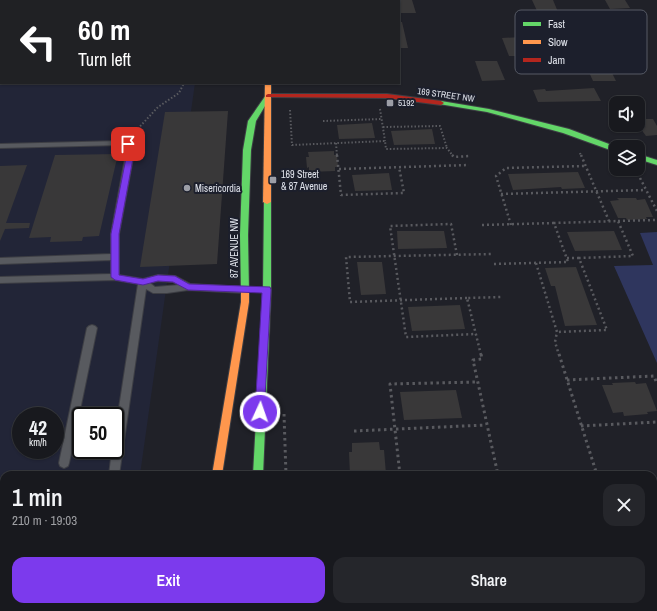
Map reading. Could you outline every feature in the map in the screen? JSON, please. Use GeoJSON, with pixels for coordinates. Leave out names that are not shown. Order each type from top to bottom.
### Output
{"type":"FeatureCollection","features":[{"type":"Feature","properties":{"kind":"main road","name":"87 AVENUE NW"},"geometry":{"type":"LineString","coordinates":[[258,471],[256,290],[268,84]]}},
{"type":"Feature","properties":{"kind":"main road","name":"87 AVENUE NW"},"geometry":{"type":"LineString","coordinates":[[218,471],[242,324],[256,290],[244,235],[247,150],[252,121],[268,96]]}},
{"type":"Feature","properties":{"kind":"main road","name":"169 STREET NW"},"geometry":{"type":"LineString","coordinates":[[268,96],[387,96],[487,110],[566,131],[609,146]]}},
{"type":"Feature","properties":{"kind":"main road"},"geometry":{"type":"LineString","coordinates":[[645,159],[657,163]]}},
{"type":"Feature","properties":{"kind":"lane"},"geometry":{"type":"LineString","coordinates":[[0,146],[128,144],[130,153],[115,234],[115,277]]}},
{"type":"Feature","properties":{"kind":"lane"},"geometry":{"type":"LineString","coordinates":[[0,261],[115,257]]}},
{"type":"Feature","properties":{"kind":"lane"},"geometry":{"type":"LineString","coordinates":[[0,280],[115,277],[143,282],[153,290],[188,287],[256,290]]}},
{"type":"Feature","properties":{"kind":"lane"},"geometry":{"type":"LineString","coordinates":[[115,471],[143,282]]}},
{"type":"Feature","properties":{"kind":"lane"},"geometry":{"type":"LineString","coordinates":[[64,463],[92,328]]}},
{"type":"Feature","properties":{"kind":"path"},"geometry":{"type":"LineString","coordinates":[[121,143],[147,121],[155,110],[177,96],[183,84]]}},
{"type":"Feature","properties":{"kind":"path"},"geometry":{"type":"LineString","coordinates":[[387,96],[380,110],[386,149],[447,148]]}},
{"type":"Feature","properties":{"kind":"path"},"geometry":{"type":"LineString","coordinates":[[290,108],[292,145],[385,142]]}},
{"type":"Feature","properties":{"kind":"path"},"geometry":{"type":"LineString","coordinates":[[323,121],[381,119]]}},
{"type":"Feature","properties":{"kind":"path"},"geometry":{"type":"LineString","coordinates":[[383,127],[440,126],[447,148],[454,157],[470,156]]}},
{"type":"Feature","properties":{"kind":"path"},"geometry":{"type":"LineString","coordinates":[[336,143],[341,195],[404,193],[399,167]]}},
{"type":"Feature","properties":{"kind":"path"},"geometry":{"type":"LineString","coordinates":[[580,153],[610,221]]}},
{"type":"Feature","properties":{"kind":"path"},"geometry":{"type":"LineString","coordinates":[[339,169],[470,165]]}},
{"type":"Feature","properties":{"kind":"path"},"geometry":{"type":"LineString","coordinates":[[511,225],[496,176],[506,168],[585,166]]}},
{"type":"Feature","properties":{"kind":"path"},"geometry":{"type":"LineString","coordinates":[[640,178],[657,211]]}},
{"type":"Feature","properties":{"kind":"path"},"geometry":{"type":"LineString","coordinates":[[501,194],[646,190]]}},
{"type":"Feature","properties":{"kind":"path"},"geometry":{"type":"LineString","coordinates":[[482,225],[657,220]]}},
{"type":"Feature","properties":{"kind":"path"},"geometry":{"type":"LineString","coordinates":[[567,258],[633,256],[618,221]]}},
{"type":"Feature","properties":{"kind":"path"},"geometry":{"type":"LineString","coordinates":[[494,264],[568,262],[554,223]]}},
{"type":"Feature","properties":{"kind":"path"},"geometry":{"type":"LineString","coordinates":[[457,255],[451,224],[390,226],[406,337],[476,334]]}},
{"type":"Feature","properties":{"kind":"path"},"geometry":{"type":"LineString","coordinates":[[492,254],[346,257],[350,302],[502,297]]}},
{"type":"Feature","properties":{"kind":"path"},"geometry":{"type":"LineString","coordinates":[[556,332],[607,330],[579,258]]}},
{"type":"Feature","properties":{"kind":"path"},"geometry":{"type":"LineString","coordinates":[[536,263],[556,332],[555,342],[596,471]]}},
{"type":"Feature","properties":{"kind":"path"},"geometry":{"type":"LineString","coordinates":[[468,298],[482,360],[473,360],[497,471]]}},
{"type":"Feature","properties":{"kind":"path"},"geometry":{"type":"LineString","coordinates":[[567,380],[654,376],[657,384]]}},
{"type":"Feature","properties":{"kind":"path"},"geometry":{"type":"LineString","coordinates":[[400,471],[390,384],[477,382]]}},
{"type":"Feature","properties":{"kind":"path"},"geometry":{"type":"LineString","coordinates":[[581,426],[657,422]]}},
{"type":"Feature","properties":{"kind":"path"},"geometry":{"type":"LineString","coordinates":[[354,430],[486,425]]}},
{"type":"Feature","properties":{"kind":"shaded area"},"geometry":{"type":"Polygon","coordinates":[[[0,84],[195,84],[141,471],[0,471],[0,84]]]}},
{"type":"Feature","properties":{"kind":"shaded area"},"geometry":{"type":"Polygon","coordinates":[[[657,232],[657,363],[614,266],[653,265],[640,233],[657,232]]]}},
{"type":"Feature","properties":{"kind":"building"},"geometry":{"type":"Polygon","coordinates":[[[400,0],[412,0],[416,13],[400,13],[400,0]]]}},
{"type":"Feature","properties":{"kind":"building"},"geometry":{"type":"Polygon","coordinates":[[[532,0],[553,0],[557,10],[537,10],[532,0]]]}},
{"type":"Feature","properties":{"kind":"building"},"geometry":{"type":"Polygon","coordinates":[[[605,0],[625,0],[630,8],[610,9],[605,0]]]}},
{"type":"Feature","properties":{"kind":"building"},"geometry":{"type":"Polygon","coordinates":[[[400,22],[402,22],[408,48],[400,48],[400,22]]]}},
{"type":"Feature","properties":{"kind":"building"},"geometry":{"type":"Polygon","coordinates":[[[515,37],[515,56],[509,56],[502,38],[515,37]]]}},
{"type":"Feature","properties":{"kind":"building"},"geometry":{"type":"Polygon","coordinates":[[[475,61],[497,61],[505,80],[482,81],[475,61]]]}},
{"type":"Feature","properties":{"kind":"building"},"geometry":{"type":"Polygon","coordinates":[[[590,74],[612,74],[616,81],[593,81],[590,74]]]}},
{"type":"Feature","properties":{"kind":"building"},"geometry":{"type":"Polygon","coordinates":[[[594,88],[601,101],[538,102],[533,90],[545,89],[546,91],[594,88]]]}},
{"type":"Feature","properties":{"kind":"building","name":"Misericordia"},"geometry":{"type":"Polygon","coordinates":[[[228,111],[217,264],[140,267],[165,112],[228,111]]]}},
{"type":"Feature","properties":{"kind":"building"},"geometry":{"type":"Polygon","coordinates":[[[645,119],[653,119],[657,126],[657,135],[646,136],[643,132],[645,132],[645,119]]]}},
{"type":"Feature","properties":{"kind":"building"},"geometry":{"type":"Polygon","coordinates":[[[372,123],[375,138],[339,139],[337,125],[372,123]]]}},
{"type":"Feature","properties":{"kind":"building"},"geometry":{"type":"Polygon","coordinates":[[[432,129],[435,144],[394,145],[391,131],[432,129]]]}},
{"type":"Feature","properties":{"kind":"building"},"geometry":{"type":"Polygon","coordinates":[[[334,151],[334,155],[337,155],[338,167],[335,167],[335,171],[309,172],[306,157],[309,157],[308,152],[334,151]]]}},
{"type":"Feature","properties":{"kind":"building"},"geometry":{"type":"Polygon","coordinates":[[[118,154],[99,236],[83,237],[82,241],[50,242],[51,237],[29,238],[55,155],[118,154]]]}},
{"type":"Feature","properties":{"kind":"building"},"geometry":{"type":"Polygon","coordinates":[[[27,165],[6,223],[30,223],[29,228],[5,229],[0,241],[0,166],[27,165]]]}},
{"type":"Feature","properties":{"kind":"building"},"geometry":{"type":"Polygon","coordinates":[[[578,172],[585,188],[562,189],[561,187],[513,190],[508,174],[578,172]]]}},
{"type":"Feature","properties":{"kind":"building"},"geometry":{"type":"Polygon","coordinates":[[[389,173],[392,190],[355,191],[352,175],[389,173]]]}},
{"type":"Feature","properties":{"kind":"building"},"geometry":{"type":"Polygon","coordinates":[[[617,198],[636,198],[637,200],[645,199],[653,217],[646,217],[647,219],[627,220],[626,218],[618,218],[610,201],[619,200],[617,198]]]}},
{"type":"Feature","properties":{"kind":"building"},"geometry":{"type":"Polygon","coordinates":[[[397,231],[444,231],[447,248],[398,249],[397,231]]]}},
{"type":"Feature","properties":{"kind":"building"},"geometry":{"type":"Polygon","coordinates":[[[614,231],[622,250],[575,251],[567,232],[614,231]]]}},
{"type":"Feature","properties":{"kind":"building"},"geometry":{"type":"Polygon","coordinates":[[[357,262],[382,262],[386,294],[361,295],[357,262]]]}},
{"type":"Feature","properties":{"kind":"building"},"geometry":{"type":"Polygon","coordinates":[[[576,267],[597,325],[565,326],[555,286],[551,286],[545,268],[576,267]]]}},
{"type":"Feature","properties":{"kind":"building"},"geometry":{"type":"Polygon","coordinates":[[[460,305],[465,329],[412,331],[408,307],[460,305]]]}},
{"type":"Feature","properties":{"kind":"building"},"geometry":{"type":"Polygon","coordinates":[[[635,382],[636,384],[646,383],[657,411],[647,412],[648,414],[624,416],[623,412],[613,413],[602,385],[635,382]]]}},
{"type":"Feature","properties":{"kind":"building"},"geometry":{"type":"Polygon","coordinates":[[[456,390],[462,418],[404,420],[400,392],[456,390]]]}},
{"type":"Feature","properties":{"kind":"building"},"geometry":{"type":"Polygon","coordinates":[[[379,442],[380,450],[384,450],[386,471],[350,471],[349,452],[352,452],[352,443],[379,442]]]}},
{"type":"Feature","properties":{"kind":"traffic: fast"},"geometry":{"type":"LineString","coordinates":[[245,292],[244,235],[247,150],[252,121],[268,96]]}},
{"type":"Feature","properties":{"kind":"traffic: fast"},"geometry":{"type":"LineString","coordinates":[[441,103],[487,110],[566,131],[609,146]]}},
{"type":"Feature","properties":{"kind":"traffic: fast"},"geometry":{"type":"LineString","coordinates":[[645,159],[657,163]]}},
{"type":"Feature","properties":{"kind":"traffic: fast"},"geometry":{"type":"LineString","coordinates":[[258,471],[267,290],[267,202]]}},
{"type":"Feature","properties":{"kind":"traffic: slow"},"geometry":{"type":"LineString","coordinates":[[267,202],[268,84]]}},
{"type":"Feature","properties":{"kind":"traffic: slow"},"geometry":{"type":"LineString","coordinates":[[218,471],[245,302],[245,292]]}},
{"type":"Feature","properties":{"kind":"traffic: jam"},"geometry":{"type":"LineString","coordinates":[[268,96],[387,96],[441,103]]}},
{"type":"Feature","properties":{"kind":"place","name":"5192"},"geometry":{"type":"Point","coordinates":[390,103]}},
{"type":"Feature","properties":{"kind":"place","name":"169 Street & 87 Avenue"},"geometry":{"type":"Point","coordinates":[273,180]}},
{"type":"Feature","properties":{"kind":"place","name":"Misericordia"},"geometry":{"type":"Point","coordinates":[187,188]}},
{"type":"Feature","properties":{"kind":"route"},"geometry":{"type":"LineString","coordinates":[[128,144],[130,153],[115,234],[115,277],[143,282],[158,278],[175,279],[188,287],[267,290],[260,412]]}}]}
